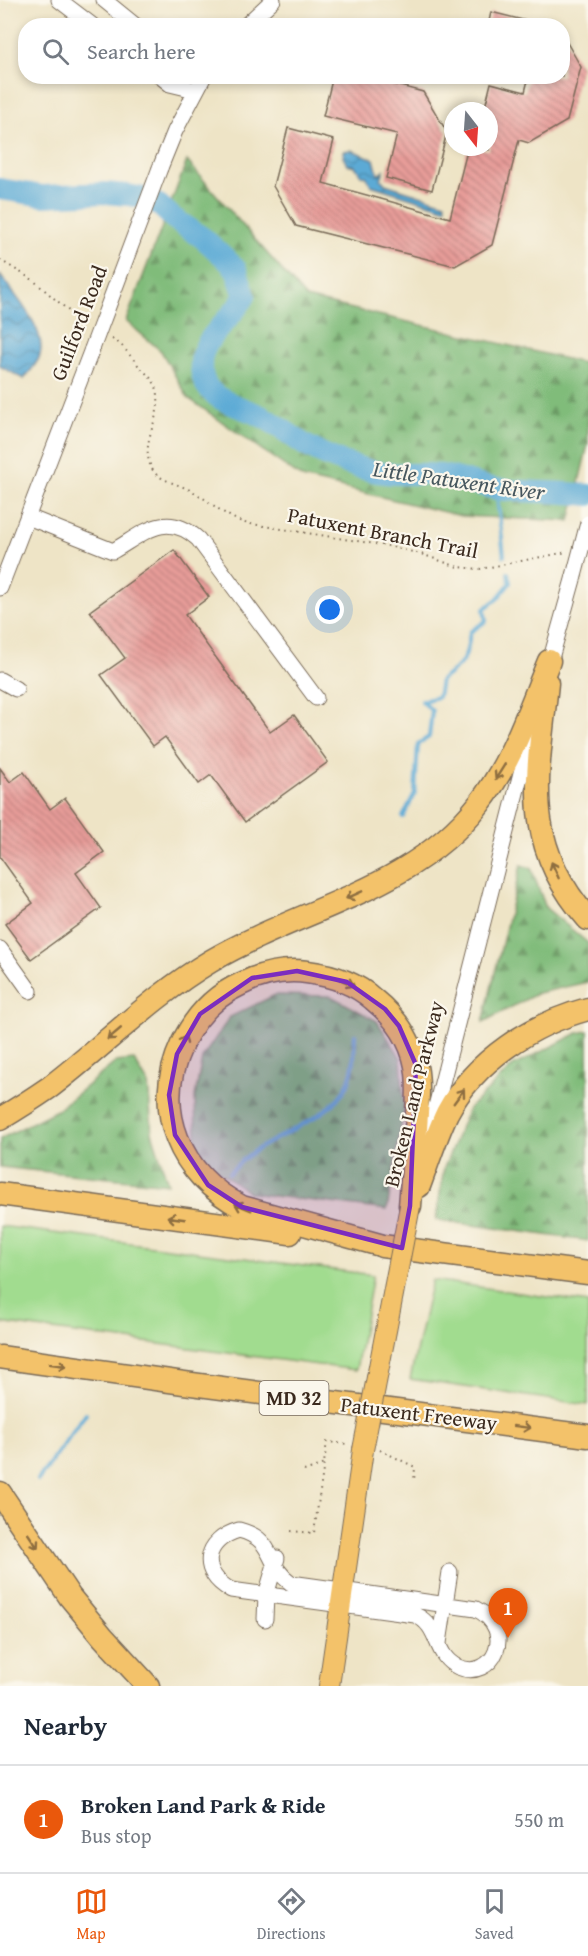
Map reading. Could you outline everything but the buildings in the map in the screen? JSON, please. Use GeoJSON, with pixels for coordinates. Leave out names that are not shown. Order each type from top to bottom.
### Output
{"type":"FeatureCollection","features":[{"type":"Feature","properties":{"kind":"highway"},"geometry":{"type":"LineString","coordinates":[[549,661],[537,788],[539,817],[546,848],[558,878],[588,919]]}},
{"type":"Feature","properties":{"kind":"highway"},"geometry":{"type":"LineString","coordinates":[[0,1119],[50,1087],[143,1009],[211,961],[377,885],[429,854],[455,831],[480,803],[508,759],[549,661]]}},
{"type":"Feature","properties":{"kind":"highway"},"geometry":{"type":"LineString","coordinates":[[380,1245],[242,1207],[226,1199],[194,1170],[176,1135],[171,1116],[170,1095],[177,1054],[200,1014],[224,994],[252,978],[297,971],[325,974],[347,982],[365,992],[385,1009],[399,1026],[410,1046],[416,1065],[419,1090],[410,1206]]}},
{"type":"Feature","properties":{"kind":"highway"},"geometry":{"type":"LineString","coordinates":[[410,1206],[447,1113],[473,1079],[498,1053],[521,1037],[547,1023],[588,1009]]}},
{"type":"Feature","properties":{"kind":"highway"},"geometry":{"type":"LineString","coordinates":[[0,1194],[588,1273]]}},
{"type":"Feature","properties":{"kind":"highway"},"geometry":{"type":"LineString","coordinates":[[464,1256],[588,1259]]}},
{"type":"Feature","properties":{"kind":"highway","name":"Patuxent Freeway"},"geometry":{"type":"LineString","coordinates":[[0,1357],[588,1436]]}},
{"type":"Feature","properties":{"kind":"highway"},"geometry":{"type":"LineString","coordinates":[[0,1493],[70,1597],[148,1686]]}},
{"type":"Feature","properties":{"kind":"main road","name":"Broken Land Parkway"},"geometry":{"type":"LineString","coordinates":[[329,1686],[363,1450],[410,1206]]}},
{"type":"Feature","properties":{"kind":"street"},"geometry":{"type":"LineString","coordinates":[[59,0],[83,18]]}},
{"type":"Feature","properties":{"kind":"street"},"geometry":{"type":"LineString","coordinates":[[104,0],[126,18]]}},
{"type":"Feature","properties":{"kind":"street"},"geometry":{"type":"LineString","coordinates":[[254,18],[273,0]]}},
{"type":"Feature","properties":{"kind":"street","name":"Guilford Road"},"geometry":{"type":"LineString","coordinates":[[0,588],[192,84]]}},
{"type":"Feature","properties":{"kind":"street"},"geometry":{"type":"LineString","coordinates":[[28,518],[113,551],[149,530],[164,525],[174,524],[190,532],[198,539],[316,698]]}},
{"type":"Feature","properties":{"kind":"street","name":"Broken Land Parkway"},"geometry":{"type":"LineString","coordinates":[[410,1206],[549,661],[588,523]]}},
{"type":"Feature","properties":{"kind":"street"},"geometry":{"type":"LineString","coordinates":[[0,680],[16,689]]}},
{"type":"Feature","properties":{"kind":"street"},"geometry":{"type":"LineString","coordinates":[[0,949],[30,991]]}},
{"type":"Feature","properties":{"kind":"street"},"geometry":{"type":"LineString","coordinates":[[342,1598],[291,1583],[282,1576],[277,1559],[268,1547],[252,1534],[239,1530],[221,1538],[213,1546],[209,1567],[213,1577],[220,1585],[231,1590],[266,1595],[342,1598],[445,1604],[476,1609],[485,1613],[498,1630],[498,1650],[487,1664],[479,1668],[458,1667],[446,1659],[432,1627],[423,1619],[415,1615],[342,1598]]}},
{"type":"Feature","properties":{"kind":"street"},"geometry":{"type":"LineString","coordinates":[[265,1620],[266,1595],[277,1559]]}},
{"type":"Feature","properties":{"kind":"street"},"geometry":{"type":"LineString","coordinates":[[439,1646],[450,1572]]}},
{"type":"Feature","properties":{"kind":"path"},"geometry":{"type":"LineString","coordinates":[[0,260],[33,280],[67,307],[83,324],[92,328]]}},
{"type":"Feature","properties":{"kind":"path","name":"Patuxent Branch Trail"},"geometry":{"type":"LineString","coordinates":[[109,337],[123,346],[157,388],[158,400],[148,438],[148,455],[152,468],[158,476],[189,490],[233,519],[245,523],[388,546],[421,554],[458,567],[480,569],[570,552]]}},
{"type":"Feature","properties":{"kind":"path"},"geometry":{"type":"LineString","coordinates":[[304,1471],[324,1464]]}},
{"type":"Feature","properties":{"kind":"highlighted area"},"geometry":{"type":"Polygon","coordinates":[[[297,971],[347,982],[385,1009],[399,1026],[416,1065],[410,1206],[402,1248],[242,1207],[208,1185],[175,1135],[169,1095],[177,1054],[200,1014],[252,978],[297,971]]]}},
{"type":"Feature","properties":{"kind":"green space"},"geometry":{"type":"Polygon","coordinates":[[[187,161],[306,298],[588,364],[588,444],[570,521],[461,516],[302,478],[188,398],[161,351],[126,321],[187,161]]]}},
{"type":"Feature","properties":{"kind":"green space"},"geometry":{"type":"Polygon","coordinates":[[[521,865],[531,868],[546,908],[588,943],[588,982],[538,993],[483,1022],[521,865]]]}},
{"type":"Feature","properties":{"kind":"green space"},"geometry":{"type":"Polygon","coordinates":[[[275,995],[331,996],[377,1021],[401,1058],[404,1109],[387,1210],[250,1193],[210,1165],[196,1143],[195,1097],[202,1058],[230,1017],[275,995]]]}},
{"type":"Feature","properties":{"kind":"green space"},"geometry":{"type":"Polygon","coordinates":[[[588,1031],[588,1241],[436,1220],[444,1168],[468,1109],[513,1066],[578,1033],[588,1031]]]}},
{"type":"Feature","properties":{"kind":"green space"},"geometry":{"type":"Polygon","coordinates":[[[134,1060],[148,1083],[152,1132],[168,1184],[0,1167],[0,1139],[57,1110],[116,1062],[134,1060]]]}},
{"type":"Feature","properties":{"kind":"green space"},"geometry":{"type":"Polygon","coordinates":[[[0,1226],[373,1275],[356,1370],[0,1323],[0,1226]]]}},
{"type":"Feature","properties":{"kind":"green space"},"geometry":{"type":"Polygon","coordinates":[[[432,1280],[588,1303],[588,1405],[410,1379],[432,1280]]]}},
{"type":"Feature","properties":{"kind":"water"},"geometry":{"type":"Polygon","coordinates":[[[351,150],[374,159],[378,175],[384,170],[381,179],[385,184],[445,203],[446,207],[371,185],[366,176],[361,175],[355,166],[347,164],[343,157],[344,151],[351,150]]]}},
{"type":"Feature","properties":{"kind":"water"},"geometry":{"type":"Polygon","coordinates":[[[0,275],[21,302],[39,335],[40,355],[24,379],[0,366],[0,275]]]}},
{"type":"Feature","properties":{"kind":"waterway","name":"Little Patuxent River"},"geometry":{"type":"LineString","coordinates":[[0,189],[43,196],[105,193],[145,198],[159,205],[173,218],[203,238],[236,269],[245,296],[212,336],[203,353],[202,375],[206,386],[222,399],[274,423],[312,449],[377,472],[440,475],[497,489],[588,495]]}},
{"type":"Feature","properties":{"kind":"waterway"},"geometry":{"type":"LineString","coordinates":[[496,488],[504,556]]}},
{"type":"Feature","properties":{"kind":"waterway"},"geometry":{"type":"LineString","coordinates":[[403,817],[415,793],[418,744],[429,737],[432,711],[422,701],[438,697],[441,680],[463,660],[470,632],[486,621],[484,609],[497,599],[510,583],[508,573]]}},
{"type":"Feature","properties":{"kind":"waterway"},"geometry":{"type":"LineString","coordinates":[[229,1173],[253,1152],[307,1122],[333,1104],[343,1093],[351,1076],[355,1035]]}},
{"type":"Feature","properties":{"kind":"waterway"},"geometry":{"type":"LineString","coordinates":[[38,1480],[86,1413]]}},
{"type":"Feature","properties":{"kind":"place","name":"Broken Land Park & Ride"},"geometry":{"type":"Point","coordinates":[508,1638]}}]}
